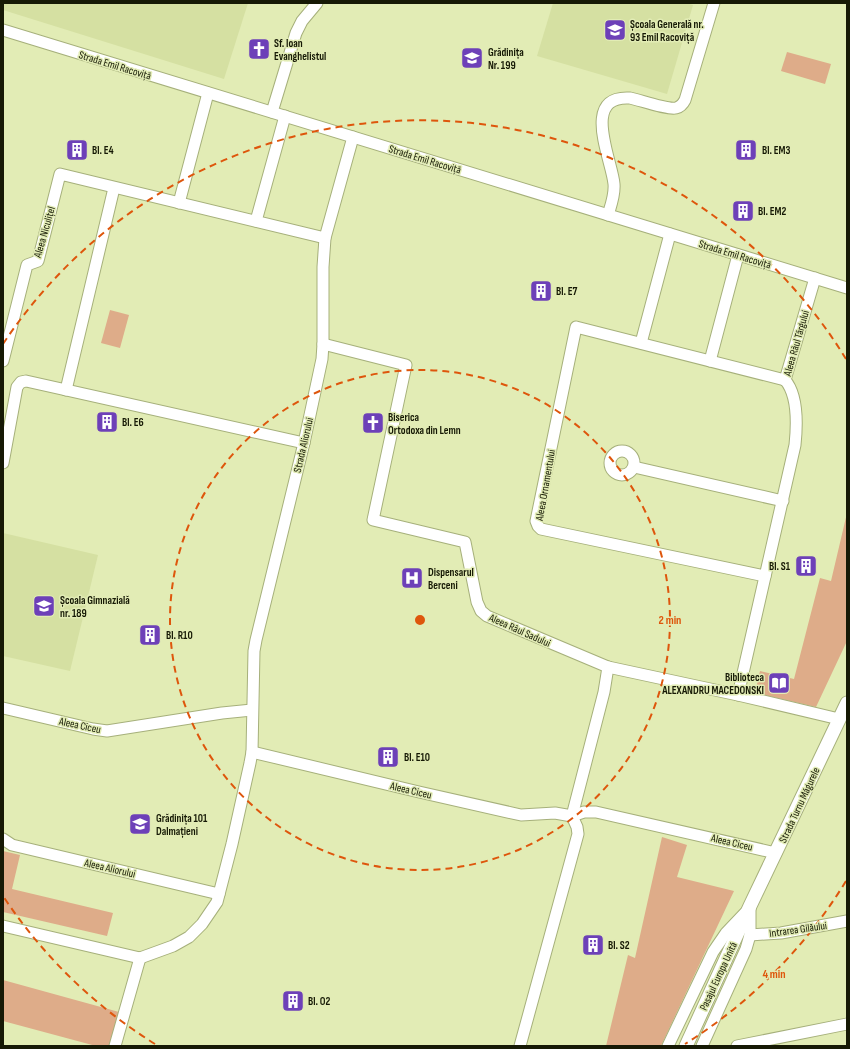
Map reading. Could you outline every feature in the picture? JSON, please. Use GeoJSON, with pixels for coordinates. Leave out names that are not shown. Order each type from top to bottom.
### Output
{"type":"FeatureCollection","features":[{"type":"Feature","properties":{"kind":"main road","name":"Strada Turnu Măgurele"},"geometry":{"type":"LineString","coordinates":[[750,906],[847,703]]}},
{"type":"Feature","properties":{"kind":"main road","name":"Pasajul Europa Unită"},"geometry":{"type":"LineString","coordinates":[[686,1046],[750,906]]}},
{"type":"Feature","properties":{"kind":"street"},"geometry":{"type":"LineString","coordinates":[[272,112],[296,33],[302,21],[317,3]]}},
{"type":"Feature","properties":{"kind":"street"},"geometry":{"type":"LineString","coordinates":[[608,215],[615,189],[602,132],[602,118],[604,112],[612,102],[624,97],[669,108],[678,108],[685,100],[714,3]]}},
{"type":"Feature","properties":{"kind":"street","name":"Strada Emil Racoviță"},"geometry":{"type":"LineString","coordinates":[[3,30],[847,288]]}},
{"type":"Feature","properties":{"kind":"street"},"geometry":{"type":"LineString","coordinates":[[179,203],[208,93]]}},
{"type":"Feature","properties":{"kind":"street"},"geometry":{"type":"LineString","coordinates":[[256,221],[285,116]]}},
{"type":"Feature","properties":{"kind":"street","name":"Strada Aliorului"},"geometry":{"type":"LineString","coordinates":[[252,752],[254,651],[304,443],[322,359],[323,267],[325,238],[353,137]]}},
{"type":"Feature","properties":{"kind":"street","name":"Aleea Niculițel"},"geometry":{"type":"LineString","coordinates":[[3,361],[27,265],[38,261],[60,174],[325,238]]}},
{"type":"Feature","properties":{"kind":"street"},"geometry":{"type":"LineString","coordinates":[[66,390],[114,188]]}},
{"type":"Feature","properties":{"kind":"street"},"geometry":{"type":"LineString","coordinates":[[641,343],[670,234]]}},
{"type":"Feature","properties":{"kind":"street"},"geometry":{"type":"LineString","coordinates":[[710,361],[738,255]]}},
{"type":"Feature","properties":{"kind":"street","name":"Aleea Râul Târgului"},"geometry":{"type":"LineString","coordinates":[[738,696],[783,501],[797,432],[797,420],[793,395],[785,380],[815,278]]}},
{"type":"Feature","properties":{"kind":"street","name":"Aleea Ornamentului"},"geometry":{"type":"LineString","coordinates":[[765,576],[541,529],[536,521],[576,327],[785,380]]}},
{"type":"Feature","properties":{"kind":"street","name":"Aleea Râul Sadului"},"geometry":{"type":"LineString","coordinates":[[323,344],[406,364],[373,520],[465,542],[477,602],[481,611],[486,616],[608,667],[839,719]]}},
{"type":"Feature","properties":{"kind":"street"},"geometry":{"type":"LineString","coordinates":[[3,464],[17,387],[21,382],[26,381],[304,443]]}},
{"type":"Feature","properties":{"kind":"street"},"geometry":{"type":"LineString","coordinates":[[634,467],[783,501]]}},
{"type":"Feature","properties":{"kind":"street"},"geometry":{"type":"LineString","coordinates":[[520,1046],[578,834],[577,827],[572,816],[604,692],[608,667]]}},
{"type":"Feature","properties":{"kind":"street","name":"Aleea Ciceu"},"geometry":{"type":"LineString","coordinates":[[3,708],[107,731],[222,713],[252,710]]}},
{"type":"Feature","properties":{"kind":"street"},"geometry":{"type":"LineString","coordinates":[[3,926],[140,958],[173,946],[189,937],[208,916],[217,902],[232,844],[252,752]]}},
{"type":"Feature","properties":{"kind":"street","name":"Aleea Ciceu"},"geometry":{"type":"LineString","coordinates":[[252,752],[511,813],[528,815],[555,813],[572,816],[584,812],[596,812],[776,852]]}},
{"type":"Feature","properties":{"kind":"street","name":"Aleea Aliorului"},"geometry":{"type":"LineString","coordinates":[[3,839],[12,845],[219,894]]}},
{"type":"Feature","properties":{"kind":"street","name":"Strada Turnu Măgurele"},"geometry":{"type":"LineString","coordinates":[[702,1046],[746,949],[750,935],[750,906]]}},
{"type":"Feature","properties":{"kind":"street","name":"Strada Turnu Măgurele"},"geometry":{"type":"LineString","coordinates":[[668,1046],[719,943],[726,932],[750,906]]}},
{"type":"Feature","properties":{"kind":"street","name":"Intrarea Gilăului"},"geometry":{"type":"LineString","coordinates":[[750,935],[781,933],[847,921]]}},
{"type":"Feature","properties":{"kind":"street"},"geometry":{"type":"LineString","coordinates":[[116,1046],[140,958]]}},
{"type":"Feature","properties":{"kind":"street"},"geometry":{"type":"LineString","coordinates":[[737,1046],[847,1024]]}},
{"type":"Feature","properties":{"kind":"shaded area"},"geometry":{"type":"Polygon","coordinates":[[[3,3],[248,3],[224,79],[3,10],[3,3]]]}},
{"type":"Feature","properties":{"kind":"shaded area","name":"Școala Generală nr. 93 Emil Racoviță"},"geometry":{"type":"Polygon","coordinates":[[[553,3],[686,3],[693,5],[667,94],[537,56],[553,3]]]}},
{"type":"Feature","properties":{"kind":"shaded area"},"geometry":{"type":"Polygon","coordinates":[[[787,52],[831,64],[825,84],[781,71],[787,52]]]}},
{"type":"Feature","properties":{"kind":"shaded area"},"geometry":{"type":"Polygon","coordinates":[[[110,310],[129,315],[120,348],[101,343],[110,310]]]}},
{"type":"Feature","properties":{"kind":"shaded area"},"geometry":{"type":"Polygon","coordinates":[[[847,513],[847,641],[816,707],[755,693],[760,671],[794,679],[820,578],[831,581],[847,513]]]}},
{"type":"Feature","properties":{"kind":"shaded area","name":"Școala Gimnazială nr. 189"},"geometry":{"type":"Polygon","coordinates":[[[3,533],[98,555],[70,671],[3,656],[3,533]]]}},
{"type":"Feature","properties":{"kind":"shaded area"},"geometry":{"type":"Polygon","coordinates":[[[662,837],[687,845],[677,877],[734,891],[661,1046],[606,1046],[628,955],[635,958],[662,837]]]}},
{"type":"Feature","properties":{"kind":"shaded area"},"geometry":{"type":"Polygon","coordinates":[[[3,851],[20,855],[12,889],[113,913],[107,936],[3,912],[3,851]]]}},
{"type":"Feature","properties":{"kind":"shaded area"},"geometry":{"type":"Polygon","coordinates":[[[3,980],[119,1012],[110,1046],[96,1046],[3,1021],[3,980]]]}},
{"type":"Feature","properties":{"kind":"place","name":"Școala Generală nr. 93 Emil Racoviță"},"geometry":{"type":"Point","coordinates":[615,30]}},
{"type":"Feature","properties":{"kind":"place","name":"Sf. Ioan Evanghelistul"},"geometry":{"type":"Point","coordinates":[259,49]}},
{"type":"Feature","properties":{"kind":"place","name":"Grădinița Nr. 199"},"geometry":{"type":"Point","coordinates":[472,58]}},
{"type":"Feature","properties":{"kind":"place","name":"Bl. E4"},"geometry":{"type":"Point","coordinates":[77,150]}},
{"type":"Feature","properties":{"kind":"place","name":"Bl. EM3"},"geometry":{"type":"Point","coordinates":[746,150]}},
{"type":"Feature","properties":{"kind":"place","name":"Bl. EM2"},"geometry":{"type":"Point","coordinates":[743,211]}},
{"type":"Feature","properties":{"kind":"place","name":"Bl. E7"},"geometry":{"type":"Point","coordinates":[541,291]}},
{"type":"Feature","properties":{"kind":"place","name":"Bl. E6"},"geometry":{"type":"Point","coordinates":[107,422]}},
{"type":"Feature","properties":{"kind":"place","name":"Biserica Ortodoxa din Lemn"},"geometry":{"type":"Point","coordinates":[373,423]}},
{"type":"Feature","properties":{"kind":"place","name":"Bl. S1"},"geometry":{"type":"Point","coordinates":[806,566]}},
{"type":"Feature","properties":{"kind":"place","name":"Dispensarul Berceni"},"geometry":{"type":"Point","coordinates":[412,578]}},
{"type":"Feature","properties":{"kind":"place","name":"Școala Gimnazială nr. 189"},"geometry":{"type":"Point","coordinates":[44,606]}},
{"type":"Feature","properties":{"kind":"place","name":"Bl. R10"},"geometry":{"type":"Point","coordinates":[150,635]}},
{"type":"Feature","properties":{"kind":"place","name":"Biblioteca ALEXANDRU MACEDONSKI"},"geometry":{"type":"Point","coordinates":[779,683]}},
{"type":"Feature","properties":{"kind":"place","name":"Bl. E10"},"geometry":{"type":"Point","coordinates":[388,757]}},
{"type":"Feature","properties":{"kind":"place","name":"Grădinița 101 Dalmațieni"},"geometry":{"type":"Point","coordinates":[140,824]}},
{"type":"Feature","properties":{"kind":"place","name":"Bl. S2"},"geometry":{"type":"Point","coordinates":[593,945]}},
{"type":"Feature","properties":{"kind":"place","name":"Bl. O2"},"geometry":{"type":"Point","coordinates":[293,1001]}}]}
